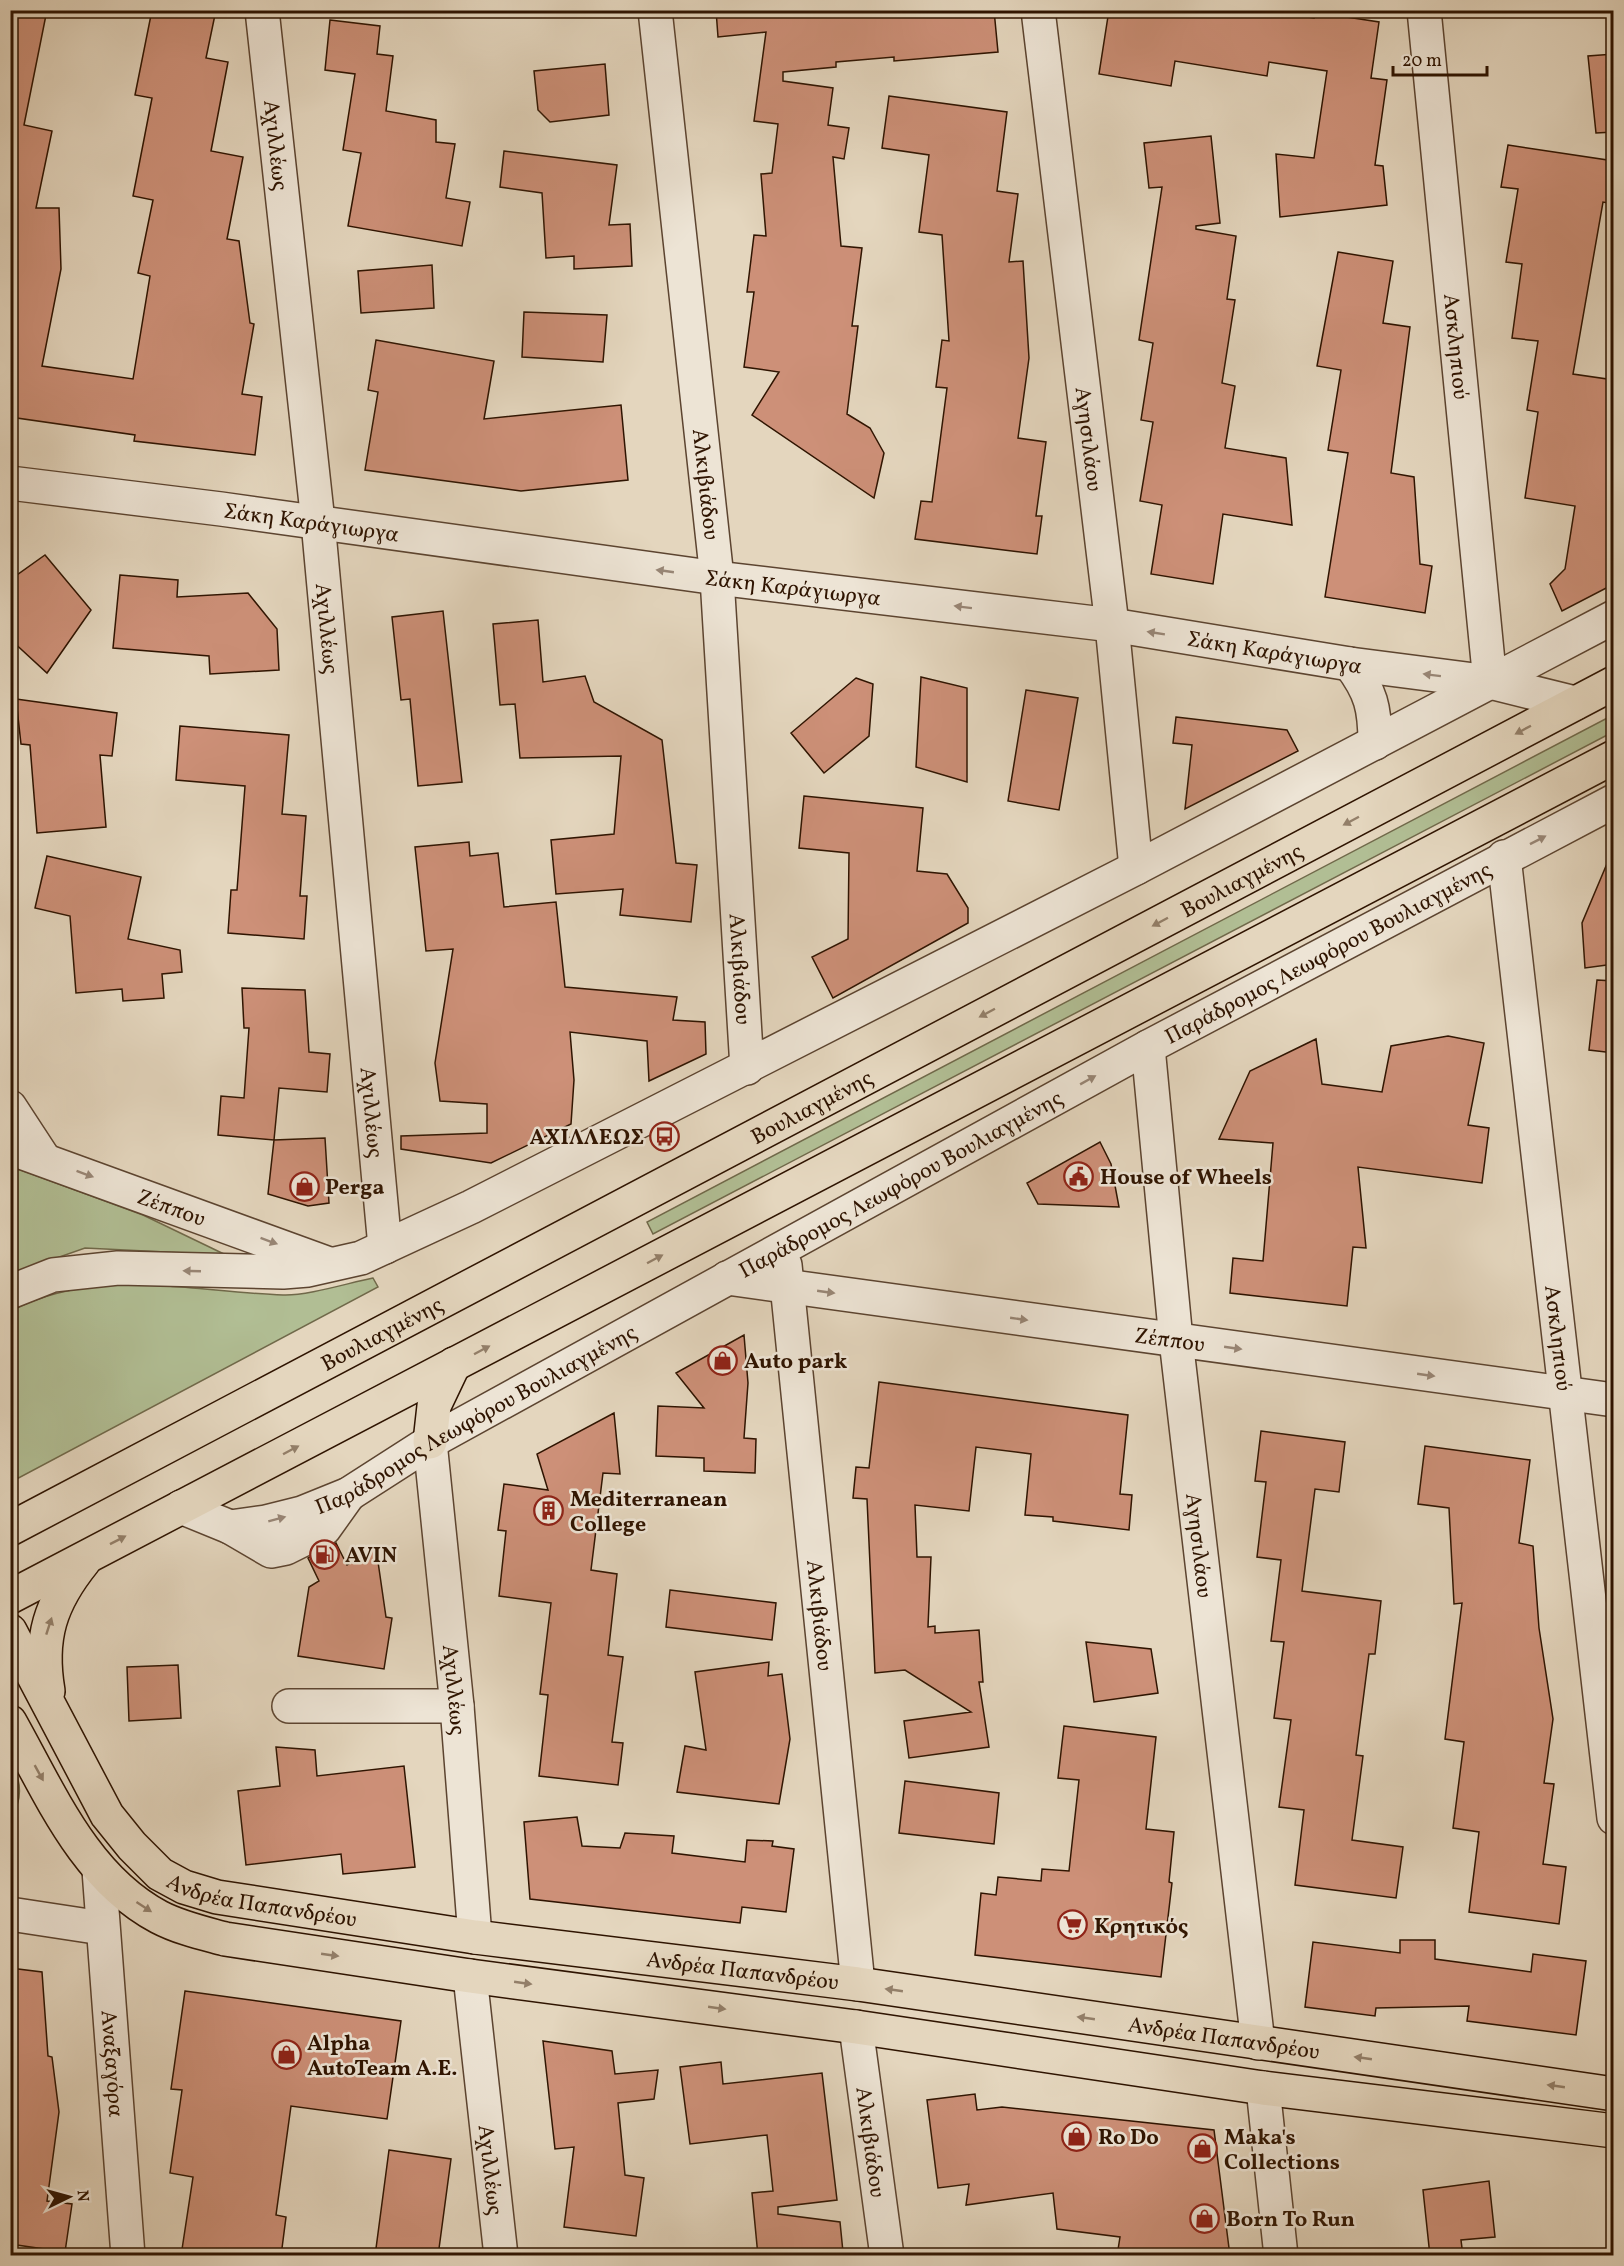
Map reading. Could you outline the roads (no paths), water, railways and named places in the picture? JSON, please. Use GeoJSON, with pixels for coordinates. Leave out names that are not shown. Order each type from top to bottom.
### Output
{"type":"FeatureCollection","features":[{"type":"Feature","properties":{"kind":"main road","name":"Βουλιαγμένης"},"geometry":{"type":"LineString","coordinates":[[10,1529],[1614,682]]}},
{"type":"Feature","properties":{"kind":"main road"},"geometry":{"type":"LineString","coordinates":[[10,1597],[1614,757]]}},
{"type":"Feature","properties":{"kind":"main road"},"geometry":{"type":"LineString","coordinates":[[430,1443],[434,1406],[454,1364]]}},
{"type":"Feature","properties":{"kind":"main road"},"geometry":{"type":"LineString","coordinates":[[51,1704],[43,1660],[45,1638],[61,1594],[87,1556]]}},
{"type":"Feature","properties":{"kind":"main road","name":"Ανδρέα Παπανδρέου"},"geometry":{"type":"LineString","coordinates":[[10,1631],[51,1704],[107,1815],[132,1846],[160,1874],[176,1883],[217,1897],[475,1937],[858,1984],[1614,2094]]}},
{"type":"Feature","properties":{"kind":"main road","name":"Ανδρέα Παπανδρέου"},"geometry":{"type":"LineString","coordinates":[[10,1722],[74,1835],[99,1870],[135,1901],[159,1917],[193,1931],[225,1939],[471,1976],[856,2027],[1263,2088],[1614,2131]]}},
{"type":"Feature","properties":{"kind":"street","name":"Αχιλλέως"},"geometry":{"type":"LineString","coordinates":[[262,10],[318,522],[385,1247]]}},
{"type":"Feature","properties":{"kind":"street","name":"Αλκιβιάδου"},"geometry":{"type":"LineString","coordinates":[[655,10],[717,578],[747,1068]]}},
{"type":"Feature","properties":{"kind":"street","name":"Αγησιλάου"},"geometry":{"type":"LineString","coordinates":[[1038,10],[1112,625],[1136,868]]}},
{"type":"Feature","properties":{"kind":"street","name":"Ασκληπιού"},"geometry":{"type":"LineString","coordinates":[[1424,10],[1490,682]]}},
{"type":"Feature","properties":{"kind":"street","name":"Σάκη Καράγιωργα"},"geometry":{"type":"LineString","coordinates":[[10,483],[318,522],[717,578],[1112,625],[1350,664],[1490,682],[1575,703]]}},
{"type":"Feature","properties":{"kind":"street"},"geometry":{"type":"LineString","coordinates":[[10,1292],[53,1275],[118,1268],[283,1272],[334,1265],[361,1258],[747,1068],[1136,868],[1614,617]]}},
{"type":"Feature","properties":{"kind":"street"},"geometry":{"type":"LineString","coordinates":[[1350,664],[1367,687],[1375,715],[1374,743]]}},
{"type":"Feature","properties":{"kind":"street","name":"Παράδρομος Λεωφόρου Βουλιαγμένης"},"geometry":{"type":"LineString","coordinates":[[181,1508],[230,1527],[266,1522],[302,1513],[349,1494],[430,1443],[726,1278],[1148,1047],[1504,857],[1614,801]]}},
{"type":"Feature","properties":{"kind":"street","name":"Ασκληπιού"},"geometry":{"type":"LineString","coordinates":[[1504,857],[1614,1818]]}},
{"type":"Feature","properties":{"kind":"street","name":"Αγησιλάου"},"geometry":{"type":"LineString","coordinates":[[1148,1047],[1176,1340],[1258,2043]]}},
{"type":"Feature","properties":{"kind":"street"},"geometry":{"type":"LineString","coordinates":[[10,1107],[44,1159]]}},
{"type":"Feature","properties":{"kind":"street","name":"Ζέππου"},"geometry":{"type":"LineString","coordinates":[[10,1148],[334,1265]]}},
{"type":"Feature","properties":{"kind":"street","name":"Αλκιβιάδου"},"geometry":{"type":"LineString","coordinates":[[783,1248],[858,1984]]}},
{"type":"Feature","properties":{"kind":"street","name":"Ζέππου"},"geometry":{"type":"LineString","coordinates":[[726,1278],[1614,1400]]}},
{"type":"Feature","properties":{"kind":"street","name":"Αχιλλέως"},"geometry":{"type":"LineString","coordinates":[[430,1443],[457,1706],[475,1937]]}},
{"type":"Feature","properties":{"kind":"street"},"geometry":{"type":"LineString","coordinates":[[289,1706],[457,1706]]}},
{"type":"Feature","properties":{"kind":"street","name":"Αναξαγόρα"},"geometry":{"type":"LineString","coordinates":[[99,1870],[128,2256]]}},
{"type":"Feature","properties":{"kind":"street"},"geometry":{"type":"LineString","coordinates":[[10,1914],[102,1928]]}},
{"type":"Feature","properties":{"kind":"street","name":"Αχιλλέως"},"geometry":{"type":"LineString","coordinates":[[471,1976],[501,2256]]}},
{"type":"Feature","properties":{"kind":"street","name":"Αλκιβιάδου"},"geometry":{"type":"LineString","coordinates":[[856,2027],[887,2256]]}},
{"type":"Feature","properties":{"kind":"street"},"geometry":{"type":"LineString","coordinates":[[1263,2088],[1281,2256]]}},
{"type":"Feature","properties":{"kind":"place","name":"ΑΧΙΛΛΕΩΣ"},"geometry":{"type":"Point","coordinates":[665,1136]}},
{"type":"Feature","properties":{"kind":"place","name":"House of Wheels"},"geometry":{"type":"Point","coordinates":[1079,1176]}},
{"type":"Feature","properties":{"kind":"place","name":"Perga"},"geometry":{"type":"Point","coordinates":[304,1186]}},
{"type":"Feature","properties":{"kind":"place","name":"Auto park"},"geometry":{"type":"Point","coordinates":[723,1360]}},
{"type":"Feature","properties":{"kind":"place","name":"Mediterranean College"},"geometry":{"type":"Point","coordinates":[549,1511]}},
{"type":"Feature","properties":{"kind":"place","name":"AVIN"},"geometry":{"type":"Point","coordinates":[324,1554]}},
{"type":"Feature","properties":{"kind":"place","name":"Κρητικός"},"geometry":{"type":"Point","coordinates":[1073,1925]}},
{"type":"Feature","properties":{"kind":"place","name":"Alpha AutoTeam Α.Ε."},"geometry":{"type":"Point","coordinates":[286,2055]}},
{"type":"Feature","properties":{"kind":"place","name":"Ro Do"},"geometry":{"type":"Point","coordinates":[1077,2136]}},
{"type":"Feature","properties":{"kind":"place","name":"Maka's Collections"},"geometry":{"type":"Point","coordinates":[1203,2149]}},
{"type":"Feature","properties":{"kind":"place","name":"Born To Run"},"geometry":{"type":"Point","coordinates":[1205,2218]}}]}
